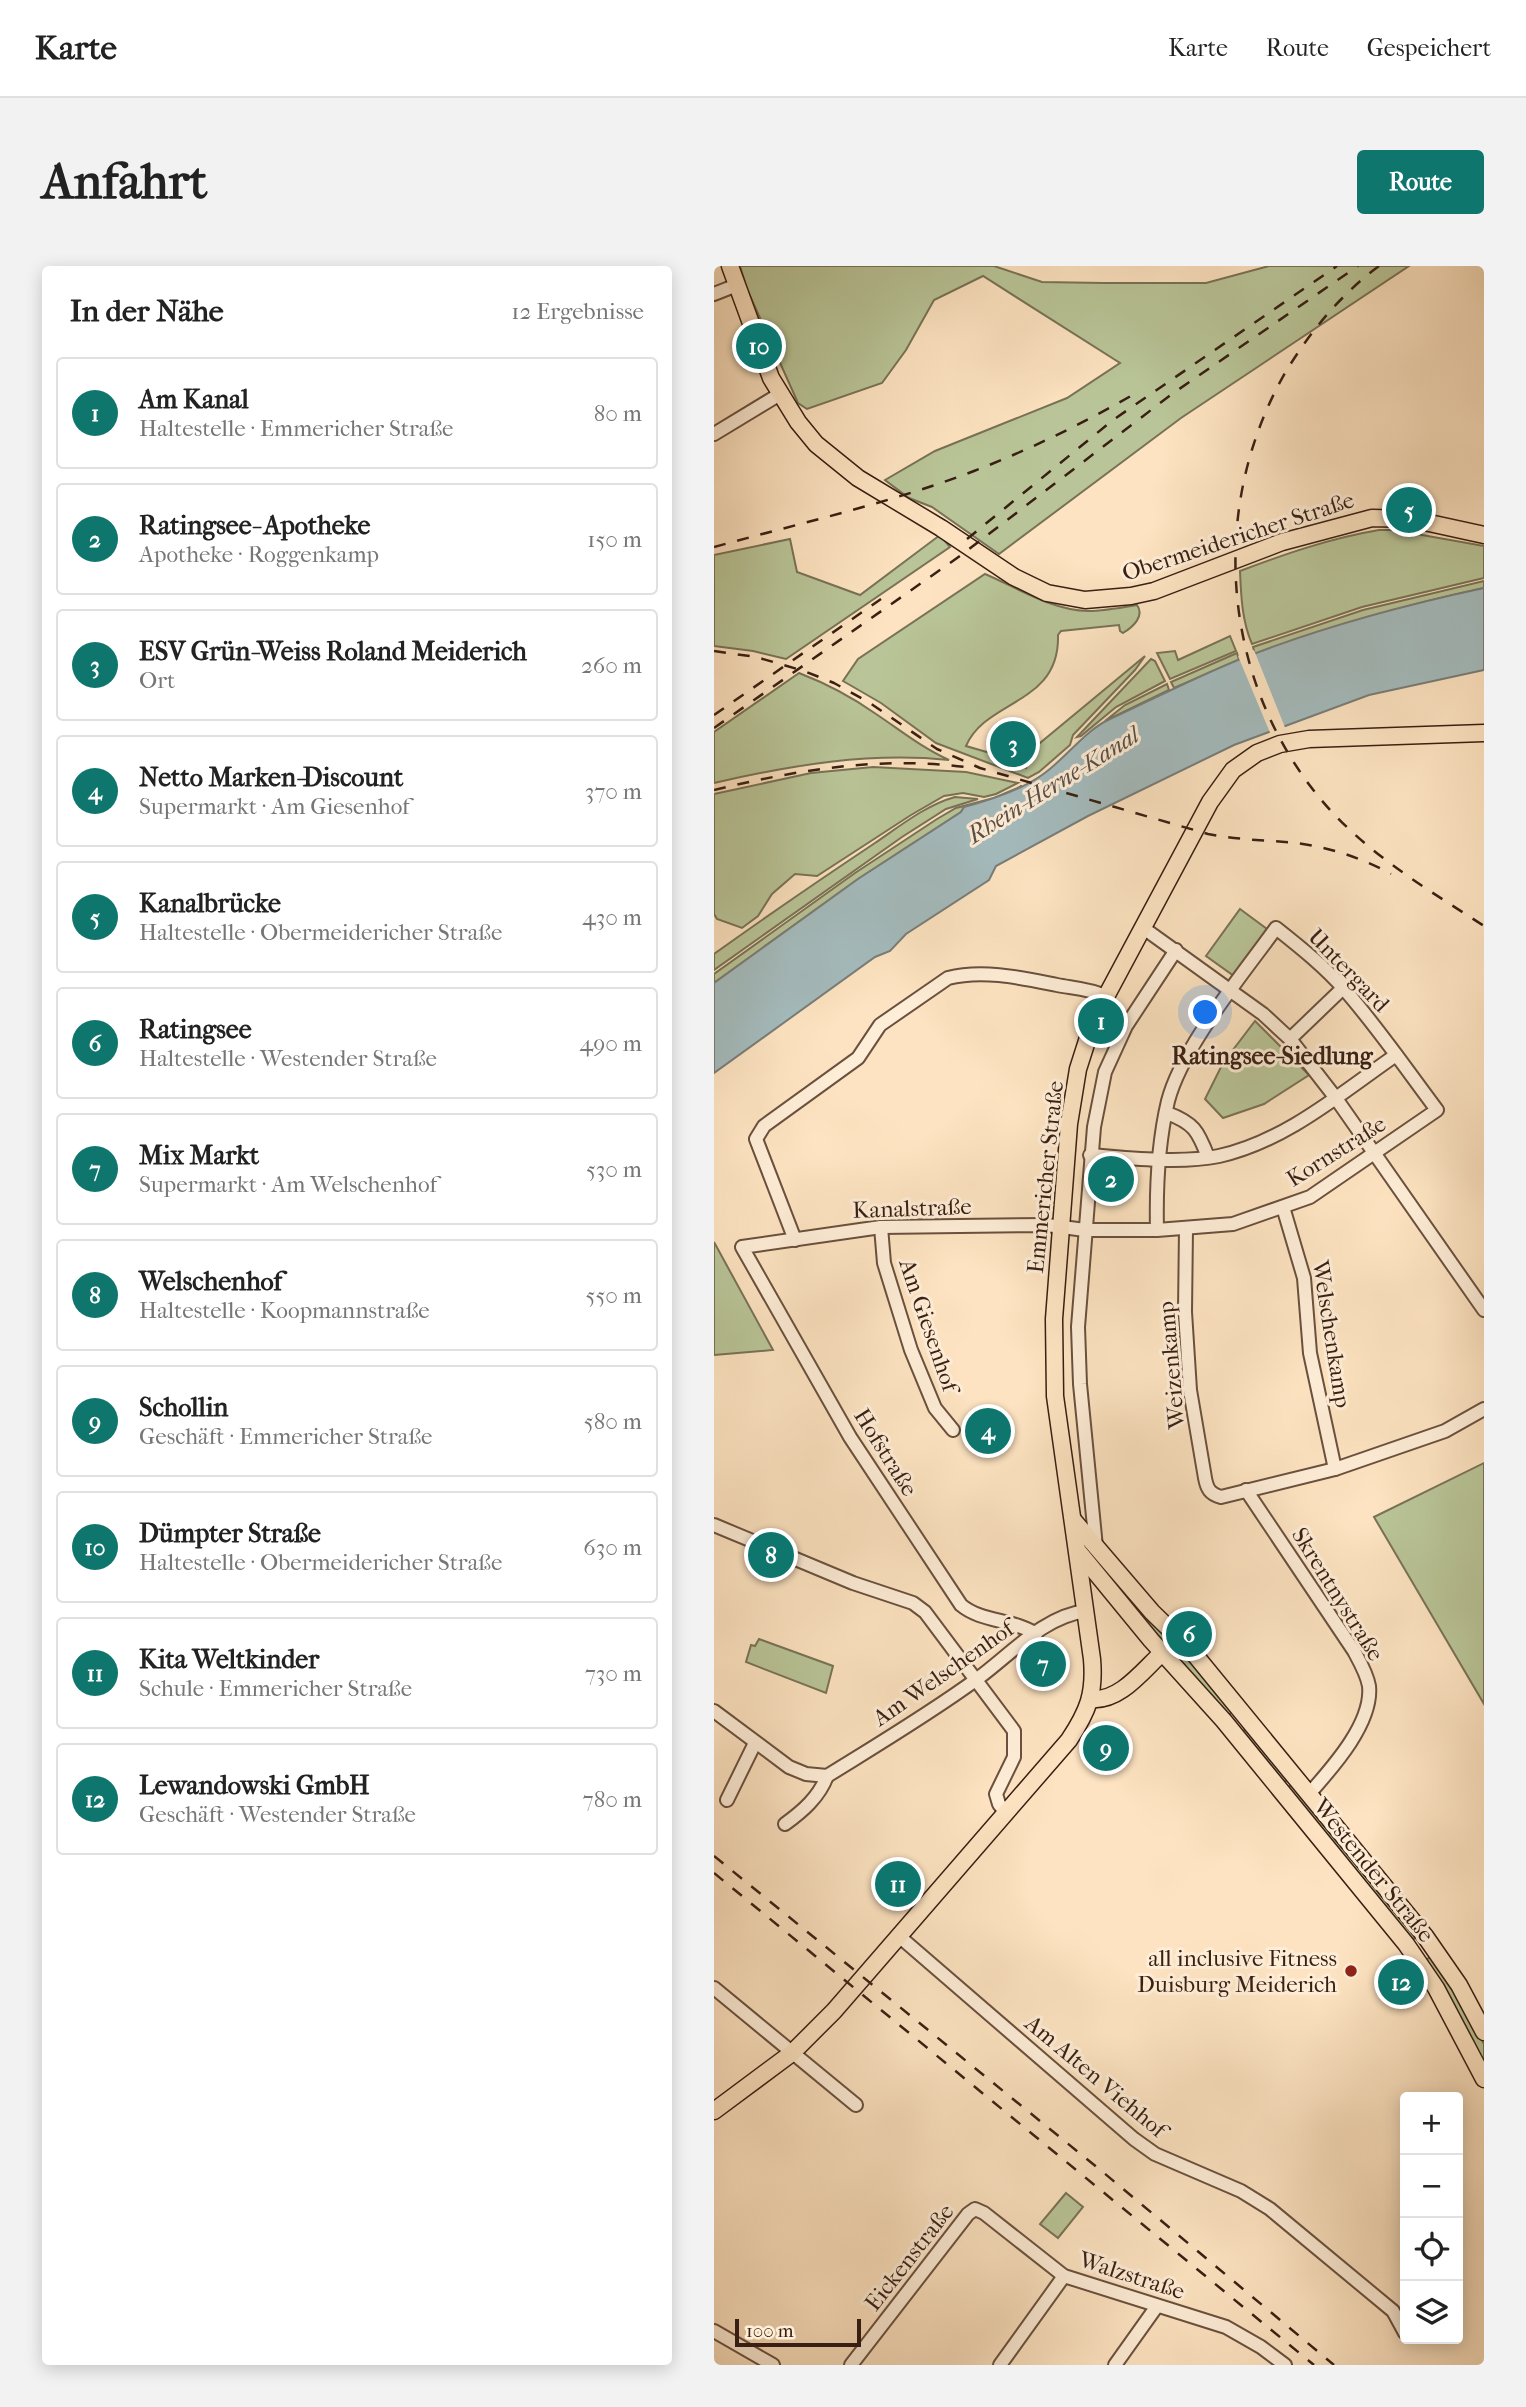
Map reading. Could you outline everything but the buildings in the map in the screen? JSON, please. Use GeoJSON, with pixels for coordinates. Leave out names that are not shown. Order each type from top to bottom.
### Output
{"type":"FeatureCollection","features":[{"type":"Feature","properties":{"kind":"main road","name":"Obermeidericher Straße"},"geometry":{"type":"LineString","coordinates":[[730,266],[771,378],[798,422],[816,444],[858,478],[941,528],[1014,577],[1065,598],[1103,600],[1154,591],[1282,542],[1372,517],[1401,518],[1484,535]]}},
{"type":"Feature","properties":{"kind":"main road","name":"Obermeidericher Straße"},"geometry":{"type":"LineString","coordinates":[[1455,528],[1484,528]]}},
{"type":"Feature","properties":{"kind":"main road","name":"Emmericher Straße"},"geometry":{"type":"LineString","coordinates":[[714,2111],[792,2053],[834,2011],[1069,1740],[1091,1699],[1093,1667],[1078,1551],[1081,1527],[1063,1461],[1055,1396],[1055,1320],[1068,1135],[1078,1069],[1105,996],[1218,788],[1233,770],[1257,753],[1280,744],[1309,739],[1484,733]]}},
{"type":"Feature","properties":{"kind":"main road","name":"Westender Straße"},"geometry":{"type":"LineString","coordinates":[[1081,1527],[1152,1612],[1191,1650],[1425,1936],[1459,1985],[1484,2032]]}},
{"type":"Feature","properties":{"kind":"main road"},"geometry":{"type":"LineString","coordinates":[[1078,1551],[1088,1545],[1097,1548]]}},
{"type":"Feature","properties":{"kind":"main road","name":"Westender Straße"},"geometry":{"type":"LineString","coordinates":[[1078,1551],[1236,1735],[1406,1944],[1436,1988],[1484,2080]]}},
{"type":"Feature","properties":{"kind":"main road"},"geometry":{"type":"LineString","coordinates":[[1091,1699],[1102,1700],[1120,1692],[1163,1652]]}},
{"type":"Feature","properties":{"kind":"main road"},"geometry":{"type":"LineString","coordinates":[[1236,1735],[1240,1726],[1252,1724]]}},
{"type":"Feature","properties":{"kind":"main road"},"geometry":{"type":"LineString","coordinates":[[1406,1944],[1417,1945],[1425,1936]]}},
{"type":"Feature","properties":{"kind":"street"},"geometry":{"type":"LineString","coordinates":[[714,294],[737,285]]}},
{"type":"Feature","properties":{"kind":"street"},"geometry":{"type":"LineString","coordinates":[[714,434],[780,394]]}},
{"type":"Feature","properties":{"kind":"street"},"geometry":{"type":"LineString","coordinates":[[1142,927],[1263,1014],[1290,1040],[1335,1097],[1484,1310]]}},
{"type":"Feature","properties":{"kind":"street","name":"Untergard"},"geometry":{"type":"LineString","coordinates":[[1157,1230],[1159,1160],[1173,1088],[1193,1046],[1276,928],[1311,956],[1343,988],[1437,1110]]}},
{"type":"Feature","properties":{"kind":"street","name":"Emmericher Straße"},"geometry":{"type":"LineString","coordinates":[[1081,1527],[1078,1327],[1090,1155],[1105,1072],[1136,1007],[1177,950]]}},
{"type":"Feature","properties":{"kind":"street"},"geometry":{"type":"LineString","coordinates":[[795,1240],[756,1139],[758,1133],[858,1058],[880,1026],[932,988],[961,974],[1007,976],[1092,991],[1105,996]]}},
{"type":"Feature","properties":{"kind":"street"},"geometry":{"type":"LineString","coordinates":[[1290,1040],[1343,988]]}},
{"type":"Feature","properties":{"kind":"street"},"geometry":{"type":"LineString","coordinates":[[1090,1155],[1159,1160],[1218,1156],[1279,1135],[1396,1055]]}},
{"type":"Feature","properties":{"kind":"street","name":"Kornstraße"},"geometry":{"type":"LineString","coordinates":[[1085,1230],[1186,1229],[1233,1224],[1283,1207],[1310,1197],[1437,1110]]}},
{"type":"Feature","properties":{"kind":"street"},"geometry":{"type":"LineString","coordinates":[[1167,1113],[1185,1119],[1195,1128],[1208,1157]]}},
{"type":"Feature","properties":{"kind":"street","name":"Welschenkamp"},"geometry":{"type":"LineString","coordinates":[[1283,1207],[1304,1278],[1310,1353],[1335,1469]]}},
{"type":"Feature","properties":{"kind":"street","name":"Kanalstraße"},"geometry":{"type":"LineString","coordinates":[[742,1247],[881,1227],[1061,1227],[1085,1230]]}},
{"type":"Feature","properties":{"kind":"street","name":"Am Giesenhof"},"geometry":{"type":"LineString","coordinates":[[881,1227],[884,1264],[911,1350],[935,1408],[953,1430]]}},
{"type":"Feature","properties":{"kind":"street","name":"Weizenkamp"},"geometry":{"type":"LineString","coordinates":[[1186,1229],[1185,1312],[1190,1390],[1207,1487],[1212,1494],[1221,1497],[1246,1490]]}},
{"type":"Feature","properties":{"kind":"street","name":"Hofstraße"},"geometry":{"type":"LineString","coordinates":[[742,1247],[850,1437],[961,1605],[969,1611],[1023,1626],[1036,1634]]}},
{"type":"Feature","properties":{"kind":"street"},"geometry":{"type":"LineString","coordinates":[[1246,1490],[1335,1469],[1445,1431],[1484,1409]]}},
{"type":"Feature","properties":{"kind":"street","name":"Skrentnystraße"},"geometry":{"type":"LineString","coordinates":[[1246,1490],[1354,1651],[1367,1677],[1369,1694],[1364,1716],[1338,1759],[1308,1794]]}},
{"type":"Feature","properties":{"kind":"street"},"geometry":{"type":"LineString","coordinates":[[714,1524],[852,1583],[919,1607],[931,1618],[1014,1731],[1014,1757],[996,1794],[1006,1813]]}},
{"type":"Feature","properties":{"kind":"street","name":"Am Welschenhof"},"geometry":{"type":"LineString","coordinates":[[785,1824],[809,1803],[822,1788],[827,1776],[976,1680],[1061,1617],[1071,1612],[1086,1611]]}},
{"type":"Feature","properties":{"kind":"street"},"geometry":{"type":"LineString","coordinates":[[714,1711],[789,1768],[807,1774],[827,1776]]}},
{"type":"Feature","properties":{"kind":"street"},"geometry":{"type":"LineString","coordinates":[[727,1800],[755,1743]]}},
{"type":"Feature","properties":{"kind":"street","name":"Am Alten Viehhof"},"geometry":{"type":"LineString","coordinates":[[900,1937],[1134,2139],[1156,2154],[1241,2191],[1270,2209],[1393,2311],[1400,2324]]}},
{"type":"Feature","properties":{"kind":"street"},"geometry":{"type":"LineString","coordinates":[[714,1988],[856,2105]]}},
{"type":"Feature","properties":{"kind":"street","name":"Walzstraße"},"geometry":{"type":"LineString","coordinates":[[975,2209],[985,2213],[1064,2276],[1226,2327],[1261,2347],[1285,2365]]}},
{"type":"Feature","properties":{"kind":"street","name":"Eickenstraße"},"geometry":{"type":"LineString","coordinates":[[851,2365],[968,2214],[975,2209]]}},
{"type":"Feature","properties":{"kind":"street"},"geometry":{"type":"LineString","coordinates":[[1000,2365],[1064,2276]]}},
{"type":"Feature","properties":{"kind":"street"},"geometry":{"type":"LineString","coordinates":[[1115,2365],[1157,2306]]}},
{"type":"Feature","properties":{"kind":"street"},"geometry":{"type":"LineString","coordinates":[[714,2331],[773,2365]]}},
{"type":"Feature","properties":{"kind":"green space"},"geometry":{"type":"Polygon","coordinates":[[[740,266],[994,266],[1042,282],[1206,283],[1269,266],[1409,266],[1181,418],[999,554],[932,507],[909,498],[885,480],[935,451],[1067,398],[1120,363],[983,276],[934,300],[906,350],[882,383],[807,409],[798,403],[747,289],[740,266]]]}},
{"type":"Feature","properties":{"kind":"green space"},"geometry":{"type":"Polygon","coordinates":[[[1379,530],[1394,530],[1484,546],[1484,578],[1362,607],[1252,644],[1244,617],[1240,571],[1308,547],[1379,530]]]}},
{"type":"Feature","properties":{"kind":"green space"},"geometry":{"type":"Polygon","coordinates":[[[940,535],[950,547],[786,659],[714,646],[714,555],[790,539],[797,572],[860,595],[940,535]]]}},
{"type":"Feature","properties":{"kind":"green space"},"geometry":{"type":"Polygon","coordinates":[[[985,574],[1061,607],[1094,611],[1137,605],[1140,613],[1137,621],[1123,633],[1119,625],[1061,631],[1055,658],[1047,675],[1035,688],[989,719],[976,731],[966,746],[1011,759],[1010,763],[1026,768],[1031,753],[1040,743],[1145,656],[1073,735],[1070,745],[1028,778],[936,743],[881,703],[843,681],[858,659],[985,574]]]}},
{"type":"Feature","properties":{"kind":"green space"},"geometry":{"type":"Polygon","coordinates":[[[1484,581],[1484,588],[1368,617],[1255,654],[1253,647],[1363,610],[1484,581]]]}},
{"type":"Feature","properties":{"kind":"green space"},"geometry":{"type":"Polygon","coordinates":[[[1230,636],[1236,651],[1170,679],[1157,653],[1175,651],[1178,660],[1230,636]]]}},
{"type":"Feature","properties":{"kind":"green space"},"geometry":{"type":"Polygon","coordinates":[[[1237,653],[1239,660],[1174,688],[1171,682],[1237,653]]]}},
{"type":"Feature","properties":{"kind":"green space"},"geometry":{"type":"Polygon","coordinates":[[[1151,659],[1155,661],[1165,681],[1116,707],[1077,737],[1151,659]]]}},
{"type":"Feature","properties":{"kind":"green space"},"geometry":{"type":"Polygon","coordinates":[[[799,673],[848,696],[949,760],[860,759],[772,771],[714,783],[714,732],[799,673]]]}},
{"type":"Feature","properties":{"kind":"green space"},"geometry":{"type":"Polygon","coordinates":[[[1167,684],[1169,690],[1105,721],[1125,705],[1167,684]]]}},
{"type":"Feature","properties":{"kind":"green space"},"geometry":{"type":"Polygon","coordinates":[[[873,767],[966,772],[1018,783],[984,797],[963,793],[944,796],[817,876],[795,874],[772,894],[758,916],[742,928],[717,919],[714,914],[714,794],[811,773],[873,767]]]}},
{"type":"Feature","properties":{"kind":"green space"},"geometry":{"type":"Polygon","coordinates":[[[1022,786],[994,800],[964,807],[961,812],[858,879],[714,983],[714,974],[855,873],[937,819],[956,808],[994,798],[1022,786]]]}},
{"type":"Feature","properties":{"kind":"green space"},"geometry":{"type":"Polygon","coordinates":[[[955,797],[978,799],[946,809],[902,837],[714,970],[714,954],[914,817],[955,797]]]}},
{"type":"Feature","properties":{"kind":"green space"},"geometry":{"type":"Polygon","coordinates":[[[1240,909],[1267,929],[1234,976],[1206,956],[1240,909]]]}},
{"type":"Feature","properties":{"kind":"green space"},"geometry":{"type":"Polygon","coordinates":[[[1255,1021],[1309,1075],[1264,1104],[1223,1118],[1205,1099],[1223,1063],[1255,1021]]]}},
{"type":"Feature","properties":{"kind":"green space"},"geometry":{"type":"Polygon","coordinates":[[[714,1242],[773,1350],[714,1355],[714,1242]]]}},
{"type":"Feature","properties":{"kind":"green space"},"geometry":{"type":"Polygon","coordinates":[[[1484,1463],[1484,1704],[1374,1517],[1484,1463]]]}},
{"type":"Feature","properties":{"kind":"green space"},"geometry":{"type":"Polygon","coordinates":[[[1122,1583],[1237,1709],[1224,1718],[1114,1589],[1122,1583]]]}},
{"type":"Feature","properties":{"kind":"green space"},"geometry":{"type":"Polygon","coordinates":[[[759,1639],[833,1666],[826,1693],[746,1662],[751,1645],[755,1646],[759,1639]]]}},
{"type":"Feature","properties":{"kind":"green space"},"geometry":{"type":"Polygon","coordinates":[[[1246,1728],[1290,1778],[1282,1784],[1242,1733],[1246,1728]]]}},
{"type":"Feature","properties":{"kind":"green space"},"geometry":{"type":"Polygon","coordinates":[[[1294,1783],[1416,1934],[1414,1939],[1411,1940],[1286,1789],[1294,1783]]]}},
{"type":"Feature","properties":{"kind":"green space"},"geometry":{"type":"Polygon","coordinates":[[[1434,1954],[1484,2044],[1484,2064],[1422,1963],[1434,1954]]]}},
{"type":"Feature","properties":{"kind":"green space"},"geometry":{"type":"Polygon","coordinates":[[[1066,2193],[1083,2207],[1058,2238],[1040,2224],[1066,2193]]]}},
{"type":"Feature","properties":{"kind":"water","name":"Rhein-Herne-Kanal"},"geometry":{"type":"Polygon","coordinates":[[[1484,588],[1484,670],[1369,695],[1234,745],[1088,816],[996,866],[989,880],[906,934],[890,951],[875,957],[714,1073],[714,983],[858,879],[961,812],[964,807],[1024,786],[1050,769],[1083,738],[1108,720],[1222,667],[1329,628],[1390,610],[1484,588]]]}},
{"type":"Feature","properties":{"kind":"pier"},"geometry":{"type":"Polygon","coordinates":[[[1254,650],[1286,730],[1271,735],[1238,656],[1254,650]]]}},
{"type":"Feature","properties":{"kind":"railway"},"geometry":{"type":"LineString","coordinates":[[967,539],[1113,420],[1337,266]]}},
{"type":"Feature","properties":{"kind":"railway"},"geometry":{"type":"LineString","coordinates":[[714,728],[960,556],[1172,394],[1358,266]]}},
{"type":"Feature","properties":{"kind":"railway"},"geometry":{"type":"LineString","coordinates":[[1379,266],[1339,302],[1304,343],[1285,373],[1261,423],[1245,476],[1237,529],[1236,584],[1243,638],[1258,690],[1281,740],[1311,787],[1329,809],[1391,864],[1484,926]]}},
{"type":"Feature","properties":{"kind":"railway"},"geometry":{"type":"LineString","coordinates":[[714,547],[878,503],[974,471],[1057,435],[1136,393]]}},
{"type":"Feature","properties":{"kind":"railway"},"geometry":{"type":"LineString","coordinates":[[714,715],[881,599]]}},
{"type":"Feature","properties":{"kind":"railway"},"geometry":{"type":"LineString","coordinates":[[714,651],[756,657],[834,683],[870,703],[937,749],[980,768],[1208,834],[1296,843],[1333,850],[1391,874]]}},
{"type":"Feature","properties":{"kind":"railway"},"geometry":{"type":"LineString","coordinates":[[714,790],[776,776],[870,764],[965,767]]}},
{"type":"Feature","properties":{"kind":"railway"},"geometry":{"type":"LineString","coordinates":[[714,1856],[1104,2173],[1334,2365]]}},
{"type":"Feature","properties":{"kind":"railway"},"geometry":{"type":"LineString","coordinates":[[714,1873],[1314,2365]]}},
{"type":"Feature","properties":{"kind":"place","name":"Dümpter Straße"},"geometry":{"type":"Point","coordinates":[759,346]}},
{"type":"Feature","properties":{"kind":"place","name":"Kanalbrücke"},"geometry":{"type":"Point","coordinates":[1409,510]}},
{"type":"Feature","properties":{"kind":"place","name":"ESV Grün-Weiss Roland Meiderich"},"geometry":{"type":"Point","coordinates":[1013,744]}},
{"type":"Feature","properties":{"kind":"place","name":"Am Kanal"},"geometry":{"type":"Point","coordinates":[1101,1021]}},
{"type":"Feature","properties":{"kind":"place","name":"Ratingsee- Apotheke"},"geometry":{"type":"Point","coordinates":[1111,1179]}},
{"type":"Feature","properties":{"kind":"place","name":"Netto Marken-Discount"},"geometry":{"type":"Point","coordinates":[988,1431]}},
{"type":"Feature","properties":{"kind":"place","name":"Welschenhof"},"geometry":{"type":"Point","coordinates":[771,1555]}},
{"type":"Feature","properties":{"kind":"place","name":"Ratingsee"},"geometry":{"type":"Point","coordinates":[1189,1634]}},
{"type":"Feature","properties":{"kind":"place","name":"Mix Markt"},"geometry":{"type":"Point","coordinates":[1043,1664]}},
{"type":"Feature","properties":{"kind":"place","name":"Schollin"},"geometry":{"type":"Point","coordinates":[1106,1748]}},
{"type":"Feature","properties":{"kind":"place","name":"Kita Weltkinder"},"geometry":{"type":"Point","coordinates":[898,1884]}},
{"type":"Feature","properties":{"kind":"place","name":"all inclusive Fitness Duisburg Meiderich"},"geometry":{"type":"Point","coordinates":[1351,1971]}},
{"type":"Feature","properties":{"kind":"place","name":"Lewandowski GmbH"},"geometry":{"type":"Point","coordinates":[1401,1982]}},
{"type":"Feature","properties":{"kind":"district","name":"Ratingsee-Siedlung"},"geometry":{"type":"Point","coordinates":[1272,1056]}}]}
